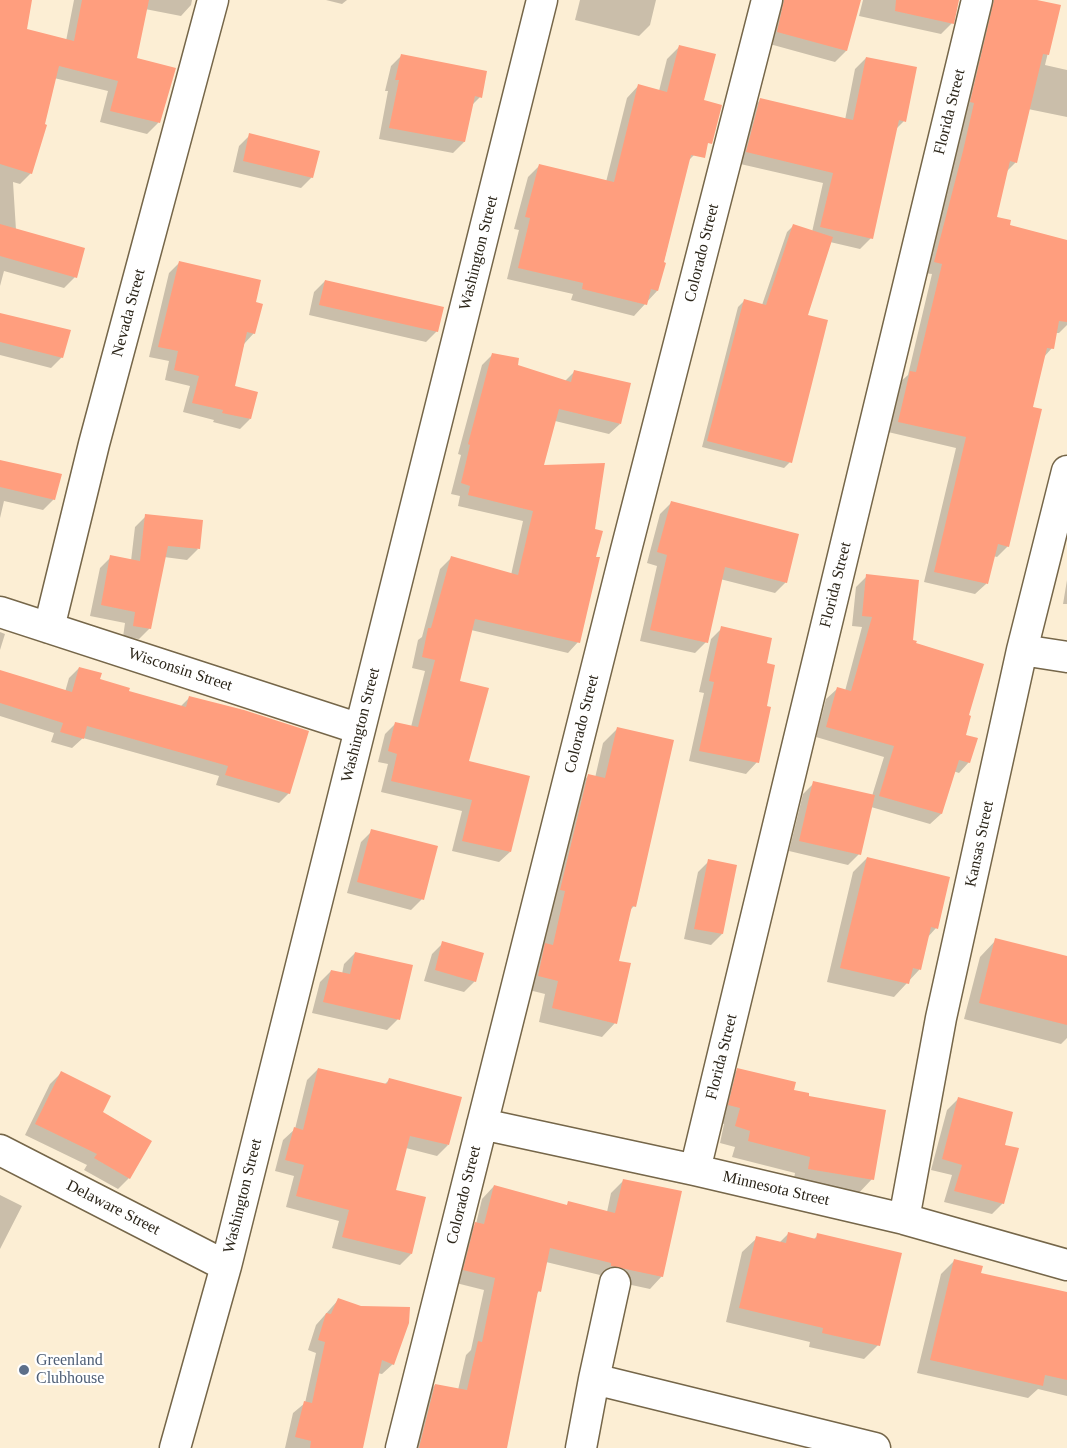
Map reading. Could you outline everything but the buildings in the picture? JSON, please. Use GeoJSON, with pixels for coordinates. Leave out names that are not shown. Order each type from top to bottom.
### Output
{"type":"FeatureCollection","features":[{"type":"Feature","properties":{"kind":"street","name":"Nevada Street"},"geometry":{"type":"LineString","coordinates":[[49,628],[94,444],[213,0]]}},
{"type":"Feature","properties":{"kind":"street","name":"Washington Street"},"geometry":{"type":"LineString","coordinates":[[175,1448],[226,1266],[542,0]]}},
{"type":"Feature","properties":{"kind":"street","name":"Colorado Street"},"geometry":{"type":"LineString","coordinates":[[401,1448],[626,550],[767,0]]}},
{"type":"Feature","properties":{"kind":"street","name":"Florida Street"},"geometry":{"type":"LineString","coordinates":[[695,1170],[976,0]]}},
{"type":"Feature","properties":{"kind":"street","name":"Kansas Street"},"geometry":{"type":"LineString","coordinates":[[904,1219],[941,1018],[1022,651],[1067,471]]}},
{"type":"Feature","properties":{"kind":"street","name":"Wisconsin Street"},"geometry":{"type":"LineString","coordinates":[[0,612],[360,729]]}},
{"type":"Feature","properties":{"kind":"street"},"geometry":{"type":"LineString","coordinates":[[1022,651],[1067,657]]}},
{"type":"Feature","properties":{"kind":"street","name":"Minnesota Street"},"geometry":{"type":"LineString","coordinates":[[482,1124],[695,1170],[904,1219],[1067,1265]]}},
{"type":"Feature","properties":{"kind":"street","name":"Delaware Street"},"geometry":{"type":"LineString","coordinates":[[0,1149],[226,1266]]}},
{"type":"Feature","properties":{"kind":"street"},"geometry":{"type":"LineString","coordinates":[[581,1448],[615,1282]]}},
{"type":"Feature","properties":{"kind":"street"},"geometry":{"type":"LineString","coordinates":[[594,1379],[875,1448]]}},
{"type":"Feature","properties":{"kind":"place","name":"Greenland Clubhouse"},"geometry":{"type":"Point","coordinates":[24,1370]}}]}
